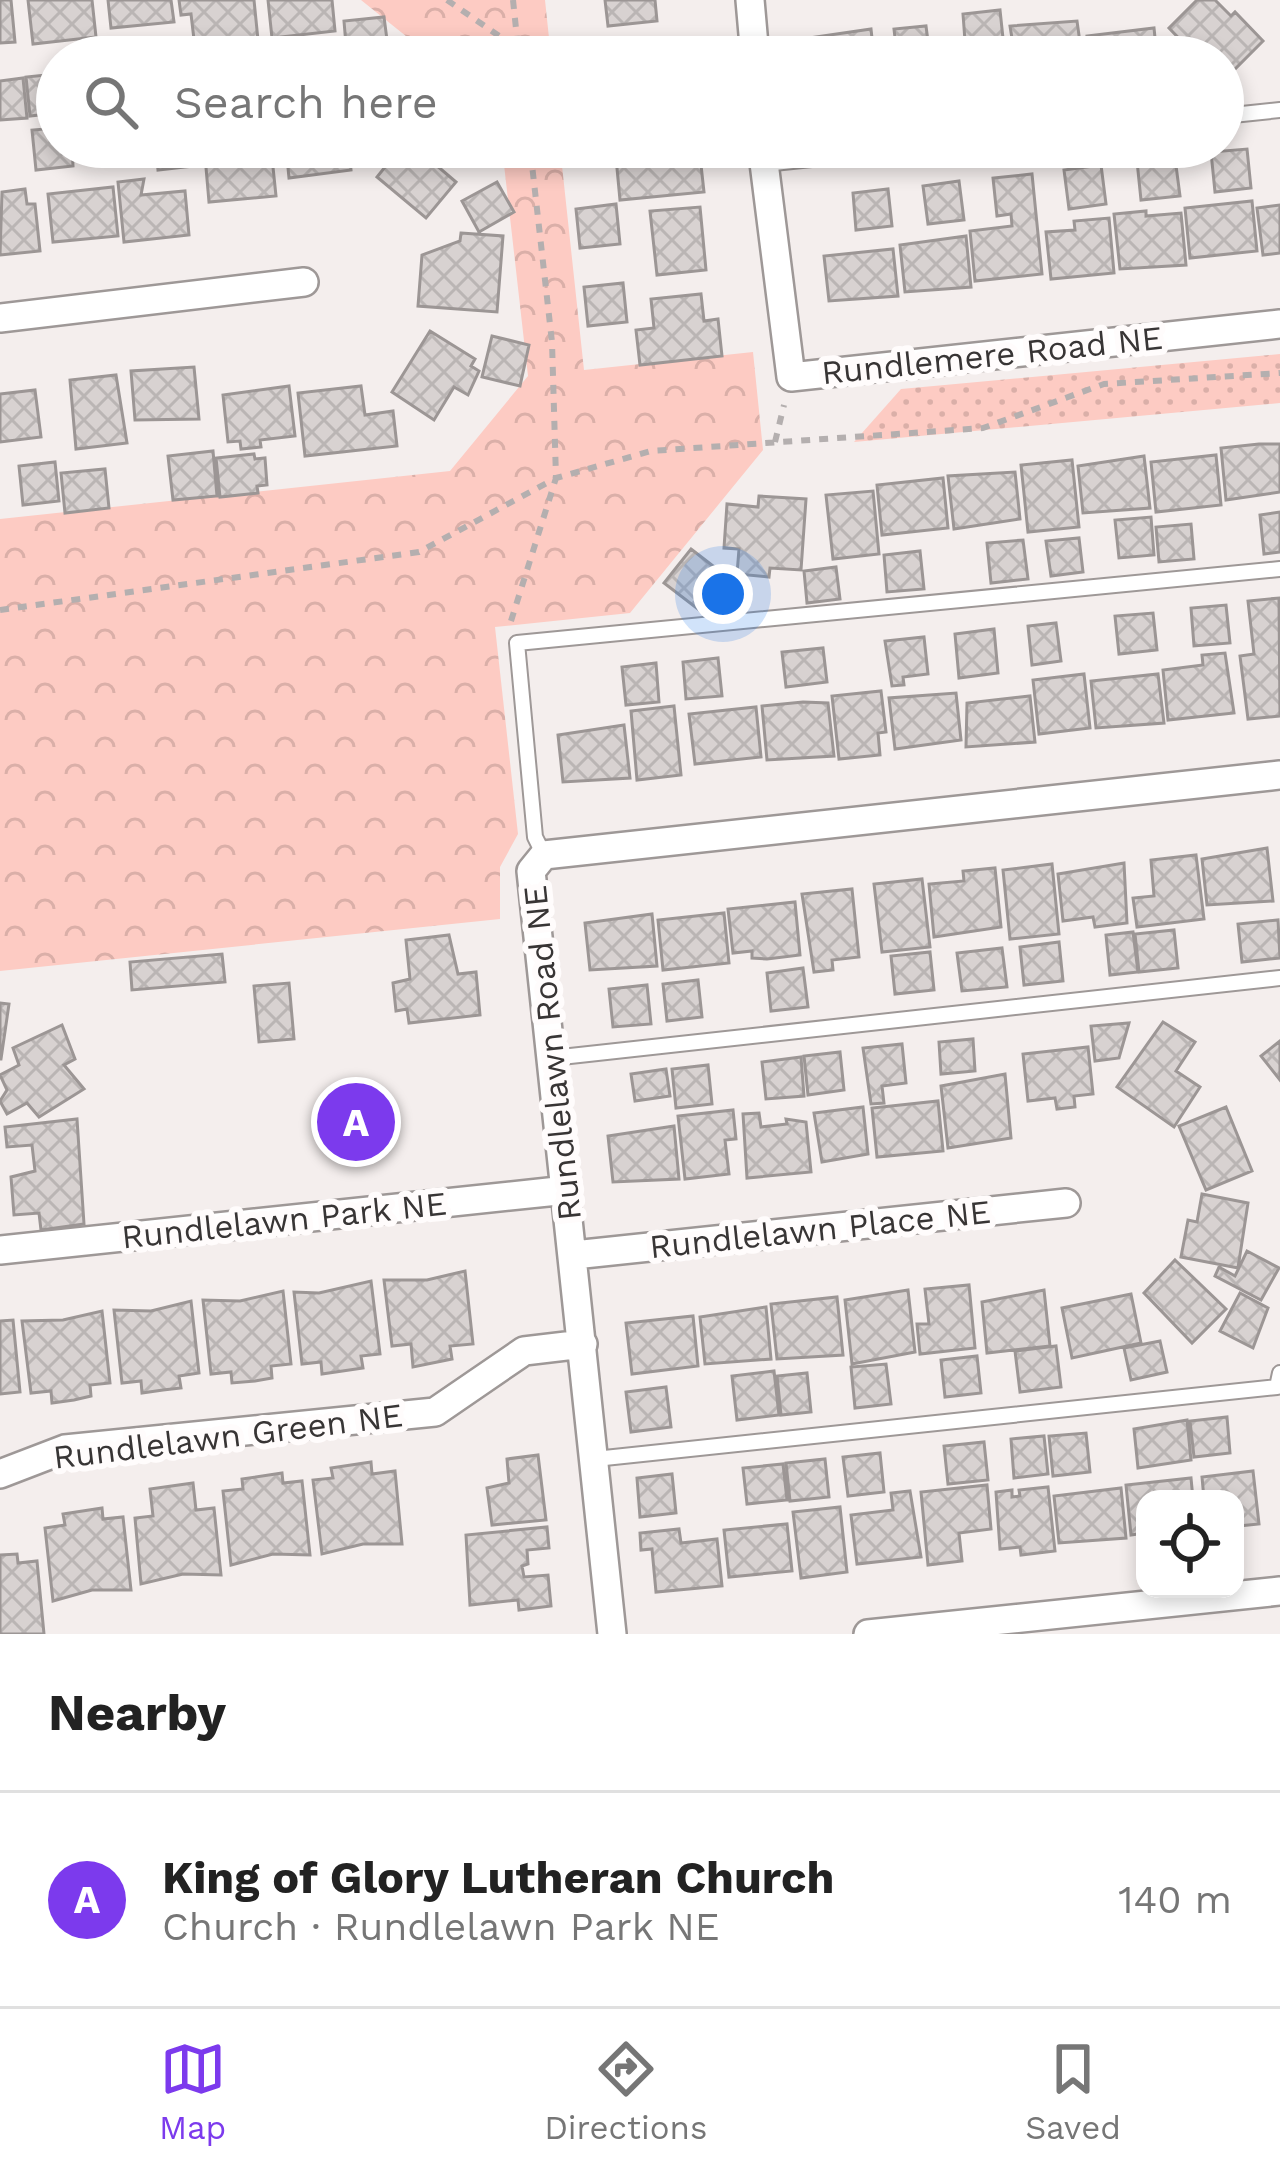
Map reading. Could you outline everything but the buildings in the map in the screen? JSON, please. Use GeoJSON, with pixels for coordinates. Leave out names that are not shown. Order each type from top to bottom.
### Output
{"type":"FeatureCollection","features":[{"type":"Feature","properties":{"kind":"street"},"geometry":{"type":"LineString","coordinates":[[750,0],[753,36]]}},
{"type":"Feature","properties":{"kind":"street","name":"Rundlemere Road NE"},"geometry":{"type":"LineString","coordinates":[[765,168],[791,377],[1280,325]]}},
{"type":"Feature","properties":{"kind":"street"},"geometry":{"type":"LineString","coordinates":[[0,318],[304,282]]}},
{"type":"Feature","properties":{"kind":"street","name":"Rundlelawn Road NE"},"geometry":{"type":"LineString","coordinates":[[612,1634],[531,871],[544,856],[1280,775]]}},
{"type":"Feature","properties":{"kind":"street","name":"Rundlelawn Park NE"},"geometry":{"type":"LineString","coordinates":[[0,1250],[567,1190]]}},
{"type":"Feature","properties":{"kind":"street","name":"Rundlelawn Place NE"},"geometry":{"type":"LineString","coordinates":[[574,1255],[1066,1203]]}},
{"type":"Feature","properties":{"kind":"street","name":"Rundlelawn Green NE"},"geometry":{"type":"LineString","coordinates":[[0,1474],[65,1449],[435,1412],[524,1351],[583,1344]]}},
{"type":"Feature","properties":{"kind":"street"},"geometry":{"type":"LineString","coordinates":[[868,1634],[1280,1592]]}},
{"type":"Feature","properties":{"kind":"lane"},"geometry":{"type":"LineString","coordinates":[[1244,114],[1280,110]]}},
{"type":"Feature","properties":{"kind":"lane"},"geometry":{"type":"LineString","coordinates":[[544,856],[535,837],[517,643],[1280,569]]}},
{"type":"Feature","properties":{"kind":"lane"},"geometry":{"type":"LineString","coordinates":[[552,1058],[1280,978]]}},
{"type":"Feature","properties":{"kind":"lane"},"geometry":{"type":"LineString","coordinates":[[595,1459],[1277,1387],[1280,1373]]}},
{"type":"Feature","properties":{"kind":"path"},"geometry":{"type":"LineString","coordinates":[[447,0],[496,36]]}},
{"type":"Feature","properties":{"kind":"path"},"geometry":{"type":"LineString","coordinates":[[513,0],[517,36]]}},
{"type":"Feature","properties":{"kind":"path"},"geometry":{"type":"LineString","coordinates":[[517,643],[511,621],[556,478],[552,342],[532,168]]}},
{"type":"Feature","properties":{"kind":"path"},"geometry":{"type":"LineString","coordinates":[[0,610],[419,552],[556,478],[651,451],[983,428],[1104,384],[1280,373]]}},
{"type":"Feature","properties":{"kind":"path"},"geometry":{"type":"LineString","coordinates":[[776,442],[791,377]]}},
{"type":"Feature","properties":{"kind":"green space"},"geometry":{"type":"Polygon","coordinates":[[[361,0],[545,0],[549,36],[406,36],[361,0]]]}},
{"type":"Feature","properties":{"kind":"green space"},"geometry":{"type":"Polygon","coordinates":[[[504,168],[562,168],[584,370],[753,352],[763,450],[630,613],[495,627],[518,834],[500,867],[500,919],[0,971],[0,519],[450,471],[528,376],[504,168]]]}},
{"type":"Feature","properties":{"kind":"green space"},"geometry":{"type":"Polygon","coordinates":[[[1280,354],[1280,403],[854,442],[901,389],[1280,354]]]}},
{"type":"Feature","properties":{"kind":"place","name":"King of Glory Lutheran Church"},"geometry":{"type":"Point","coordinates":[356,1122]}}]}
